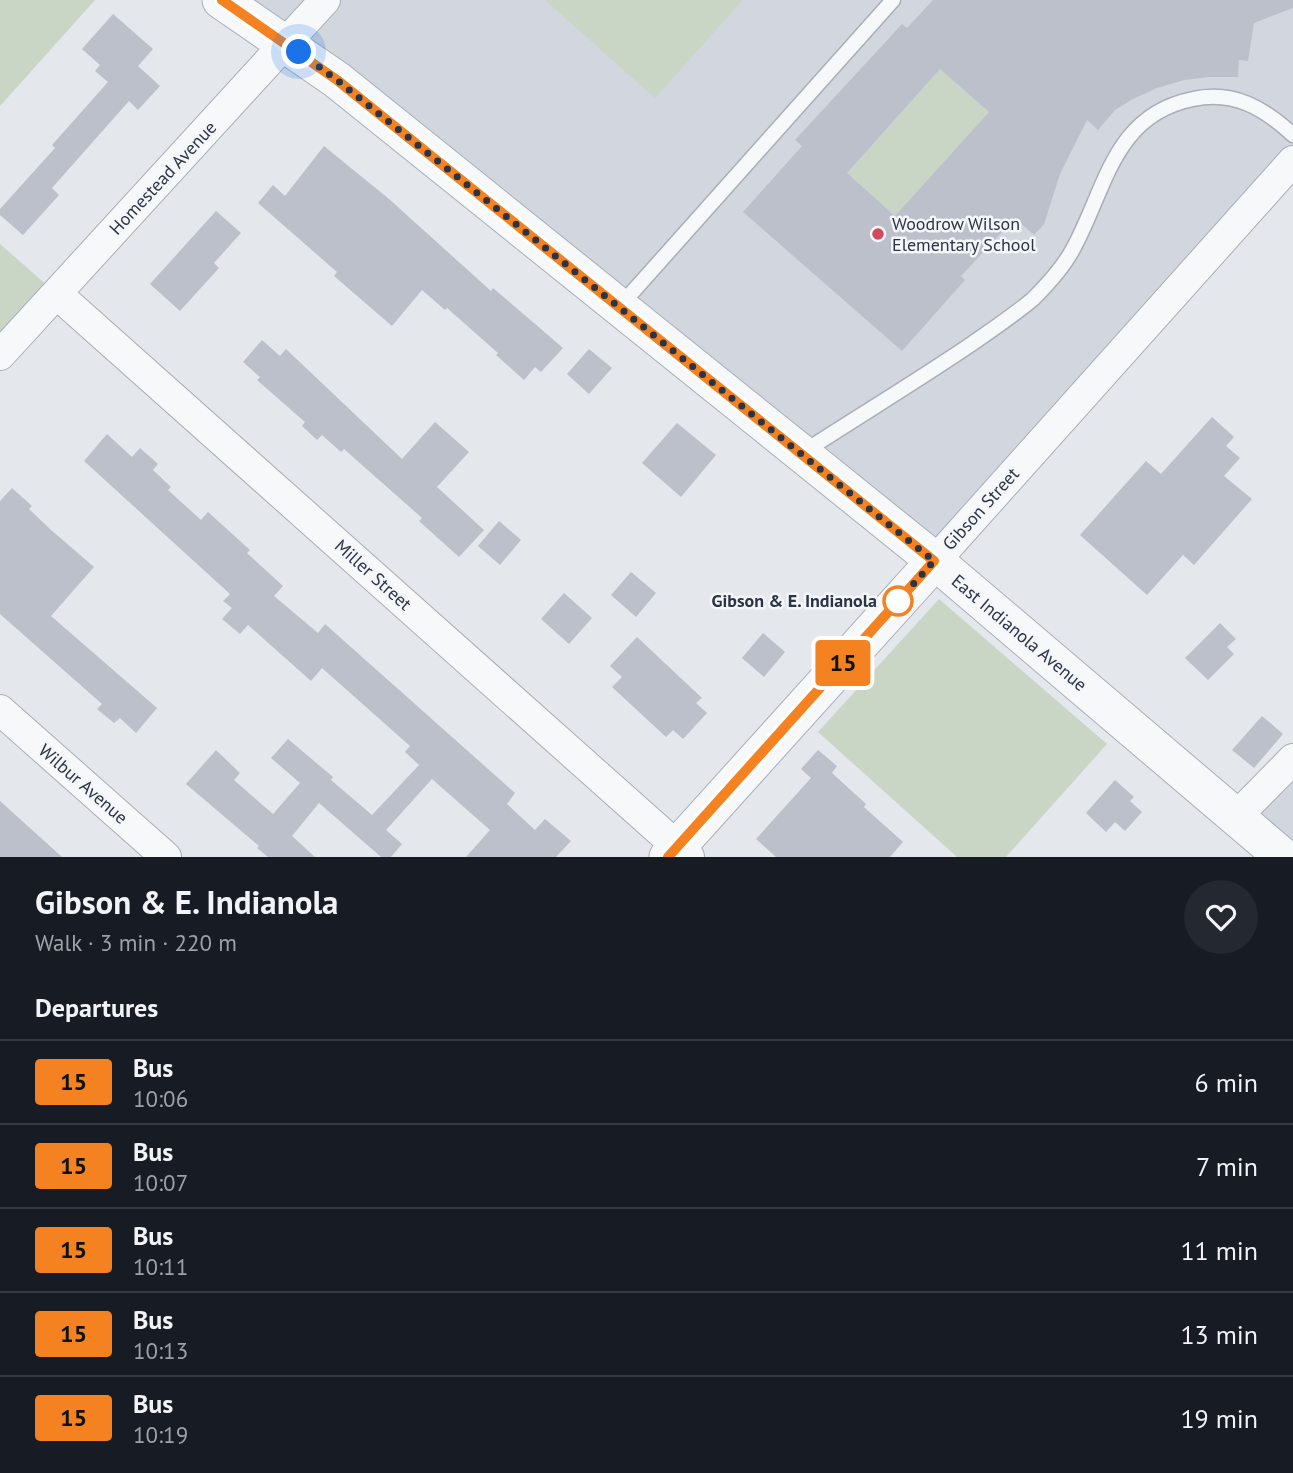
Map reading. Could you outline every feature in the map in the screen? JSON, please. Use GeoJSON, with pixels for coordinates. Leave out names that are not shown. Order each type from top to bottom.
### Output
{"type":"FeatureCollection","features":[{"type":"Feature","properties":{"kind":"street","name":"East Indianola Avenue"},"geometry":{"type":"LineString","coordinates":[[221,0],[337,80],[801,453],[934,561],[1283,857]]}},
{"type":"Feature","properties":{"kind":"street","name":"Homestead Avenue"},"geometry":{"type":"LineString","coordinates":[[0,355],[325,0]]}},
{"type":"Feature","properties":{"kind":"street","name":"Gibson Street"},"geometry":{"type":"LineString","coordinates":[[678,854],[934,561],[1293,161]]}},
{"type":"Feature","properties":{"kind":"street","name":"Miller Street"},"geometry":{"type":"LineString","coordinates":[[57,293],[678,854]]}},
{"type":"Feature","properties":{"kind":"street","name":"Wilbur Avenue"},"geometry":{"type":"LineString","coordinates":[[0,710],[166,857]]}},
{"type":"Feature","properties":{"kind":"street"},"geometry":{"type":"LineString","coordinates":[[1236,817],[1293,759]]}},
{"type":"Feature","properties":{"kind":"lane"},"geometry":{"type":"LineString","coordinates":[[619,307],[893,0]]}},
{"type":"Feature","properties":{"kind":"lane"},"geometry":{"type":"LineString","coordinates":[[801,453],[947,361],[1032,300],[1072,251],[1115,156],[1130,134],[1149,117],[1176,102],[1208,95],[1244,100],[1271,115],[1293,135]]}},
{"type":"Feature","properties":{"kind":"shaded area","name":"Woodrow Wilson Elementary School"},"geometry":{"type":"Polygon","coordinates":[[[221,0],[1293,0],[1293,161],[935,561],[221,0]]]}},
{"type":"Feature","properties":{"kind":"shaded area"},"geometry":{"type":"Polygon","coordinates":[[[1293,759],[1293,857],[1236,817],[1293,759]]]}},
{"type":"Feature","properties":{"kind":"green space"},"geometry":{"type":"Polygon","coordinates":[[[0,0],[95,0],[0,106],[0,0]]]}},
{"type":"Feature","properties":{"kind":"green space"},"geometry":{"type":"Polygon","coordinates":[[[545,0],[743,0],[655,98],[545,0]]]}},
{"type":"Feature","properties":{"kind":"green space"},"geometry":{"type":"Polygon","coordinates":[[[940,69],[989,112],[895,216],[847,173],[940,69]]]}},
{"type":"Feature","properties":{"kind":"green space"},"geometry":{"type":"Polygon","coordinates":[[[0,244],[57,294],[0,355],[0,244]]]}},
{"type":"Feature","properties":{"kind":"green space"},"geometry":{"type":"Polygon","coordinates":[[[939,599],[1107,744],[1006,857],[957,857],[818,732],[939,599]]]}},
{"type":"Feature","properties":{"kind":"building"},"geometry":{"type":"Polygon","coordinates":[[[933,0],[1293,0],[1293,8],[1254,23],[1248,61],[1239,60],[1238,77],[1184,80],[1157,88],[1115,110],[1098,130],[1087,120],[1060,174],[1044,224],[1034,235],[1015,218],[961,276],[965,280],[902,351],[743,212],[802,146],[795,140],[902,24],[907,28],[933,0]],[[940,69],[847,173],[895,216],[989,112],[940,69]]]}},
{"type":"Feature","properties":{"kind":"building"},"geometry":{"type":"Polygon","coordinates":[[[113,14],[153,49],[138,66],[160,86],[138,110],[129,101],[52,188],[59,195],[23,235],[0,215],[0,209],[55,148],[52,145],[108,82],[95,71],[100,65],[82,49],[113,14]]]}},
{"type":"Feature","properties":{"kind":"building"},"geometry":{"type":"Polygon","coordinates":[[[324,146],[389,199],[491,291],[493,288],[563,348],[541,372],[535,367],[524,380],[447,308],[445,310],[422,290],[392,326],[334,276],[337,272],[258,203],[273,185],[285,196],[324,146]]]}},
{"type":"Feature","properties":{"kind":"building"},"geometry":{"type":"Polygon","coordinates":[[[216,211],[241,233],[214,263],[219,268],[180,311],[150,284],[216,211]]]}},
{"type":"Feature","properties":{"kind":"building"},"geometry":{"type":"Polygon","coordinates":[[[262,340],[280,356],[286,349],[402,459],[435,422],[469,452],[437,487],[484,530],[459,557],[419,521],[422,518],[344,449],[341,452],[322,435],[317,440],[302,426],[305,422],[257,380],[260,377],[243,362],[262,340]]]}},
{"type":"Feature","properties":{"kind":"building"},"geometry":{"type":"Polygon","coordinates":[[[589,349],[612,368],[589,394],[567,374],[589,349]]]}},
{"type":"Feature","properties":{"kind":"building"},"geometry":{"type":"Polygon","coordinates":[[[1212,417],[1234,437],[1226,446],[1240,458],[1224,476],[1252,499],[1194,565],[1183,555],[1147,595],[1080,535],[1146,461],[1161,474],[1212,417]]]}},
{"type":"Feature","properties":{"kind":"building"},"geometry":{"type":"Polygon","coordinates":[[[677,423],[716,455],[681,497],[642,463],[677,423]]]}},
{"type":"Feature","properties":{"kind":"building"},"geometry":{"type":"Polygon","coordinates":[[[107,434],[132,457],[140,448],[158,464],[153,470],[171,487],[168,490],[201,520],[208,512],[250,550],[247,553],[283,586],[274,596],[318,633],[325,624],[515,793],[507,804],[535,830],[545,819],[571,841],[556,857],[466,857],[490,830],[432,779],[386,830],[402,844],[391,857],[381,857],[319,803],[292,836],[315,857],[268,857],[257,848],[259,846],[186,784],[216,750],[240,773],[234,780],[273,814],[300,783],[271,758],[288,739],[372,815],[419,765],[405,752],[410,746],[322,668],[311,681],[248,625],[240,634],[222,619],[232,608],[223,601],[230,594],[84,461],[107,434]]]}},
{"type":"Feature","properties":{"kind":"building"},"geometry":{"type":"Polygon","coordinates":[[[12,488],[32,506],[29,509],[94,567],[51,616],[157,708],[136,733],[120,718],[114,723],[97,709],[102,704],[0,614],[0,501],[12,488]]]}},
{"type":"Feature","properties":{"kind":"building"},"geometry":{"type":"Polygon","coordinates":[[[499,521],[521,540],[500,565],[478,546],[499,521]]]}},
{"type":"Feature","properties":{"kind":"building"},"geometry":{"type":"Polygon","coordinates":[[[631,572],[656,593],[636,617],[611,595],[631,572]]]}},
{"type":"Feature","properties":{"kind":"building"},"geometry":{"type":"Polygon","coordinates":[[[564,593],[592,618],[569,644],[541,619],[564,593]]]}},
{"type":"Feature","properties":{"kind":"building"},"geometry":{"type":"Polygon","coordinates":[[[1220,623],[1236,639],[1227,647],[1234,654],[1208,680],[1185,658],[1220,623]]]}},
{"type":"Feature","properties":{"kind":"building"},"geometry":{"type":"Polygon","coordinates":[[[763,633],[785,652],[764,677],[742,658],[763,633]]]}},
{"type":"Feature","properties":{"kind":"building"},"geometry":{"type":"Polygon","coordinates":[[[637,637],[702,698],[696,703],[707,713],[683,739],[673,730],[666,737],[612,687],[622,677],[610,666],[637,637]]]}},
{"type":"Feature","properties":{"kind":"building"},"geometry":{"type":"Polygon","coordinates":[[[1262,716],[1283,734],[1254,768],[1232,750],[1262,716]]]}},
{"type":"Feature","properties":{"kind":"building"},"geometry":{"type":"Polygon","coordinates":[[[818,750],[837,766],[832,773],[903,842],[890,857],[776,857],[756,839],[811,778],[801,769],[818,750]]]}},
{"type":"Feature","properties":{"kind":"building"},"geometry":{"type":"Polygon","coordinates":[[[1115,780],[1134,797],[1130,801],[1142,812],[1125,831],[1115,822],[1106,832],[1086,813],[1115,780]]]}},
{"type":"Feature","properties":{"kind":"building"},"geometry":{"type":"Polygon","coordinates":[[[0,801],[62,857],[0,857],[0,801]]]}},
{"type":"Feature","properties":{"kind":"bus line","name":"15"},"geometry":{"type":"LineString","coordinates":[[222,0],[337,80],[934,561],[668,857]]}},
{"type":"Feature","properties":{"kind":"place","name":"Woodrow Wilson Elementary School"},"geometry":{"type":"Point","coordinates":[878,234]}},
{"type":"Feature","properties":{"kind":"place","name":"Gibson & E. Indianola"},"geometry":{"type":"Point","coordinates":[898,601]}},
{"type":"Feature","properties":{"kind":"route"},"geometry":{"type":"LineString","coordinates":[[299,52],[934,561],[898,601]]}}]}
